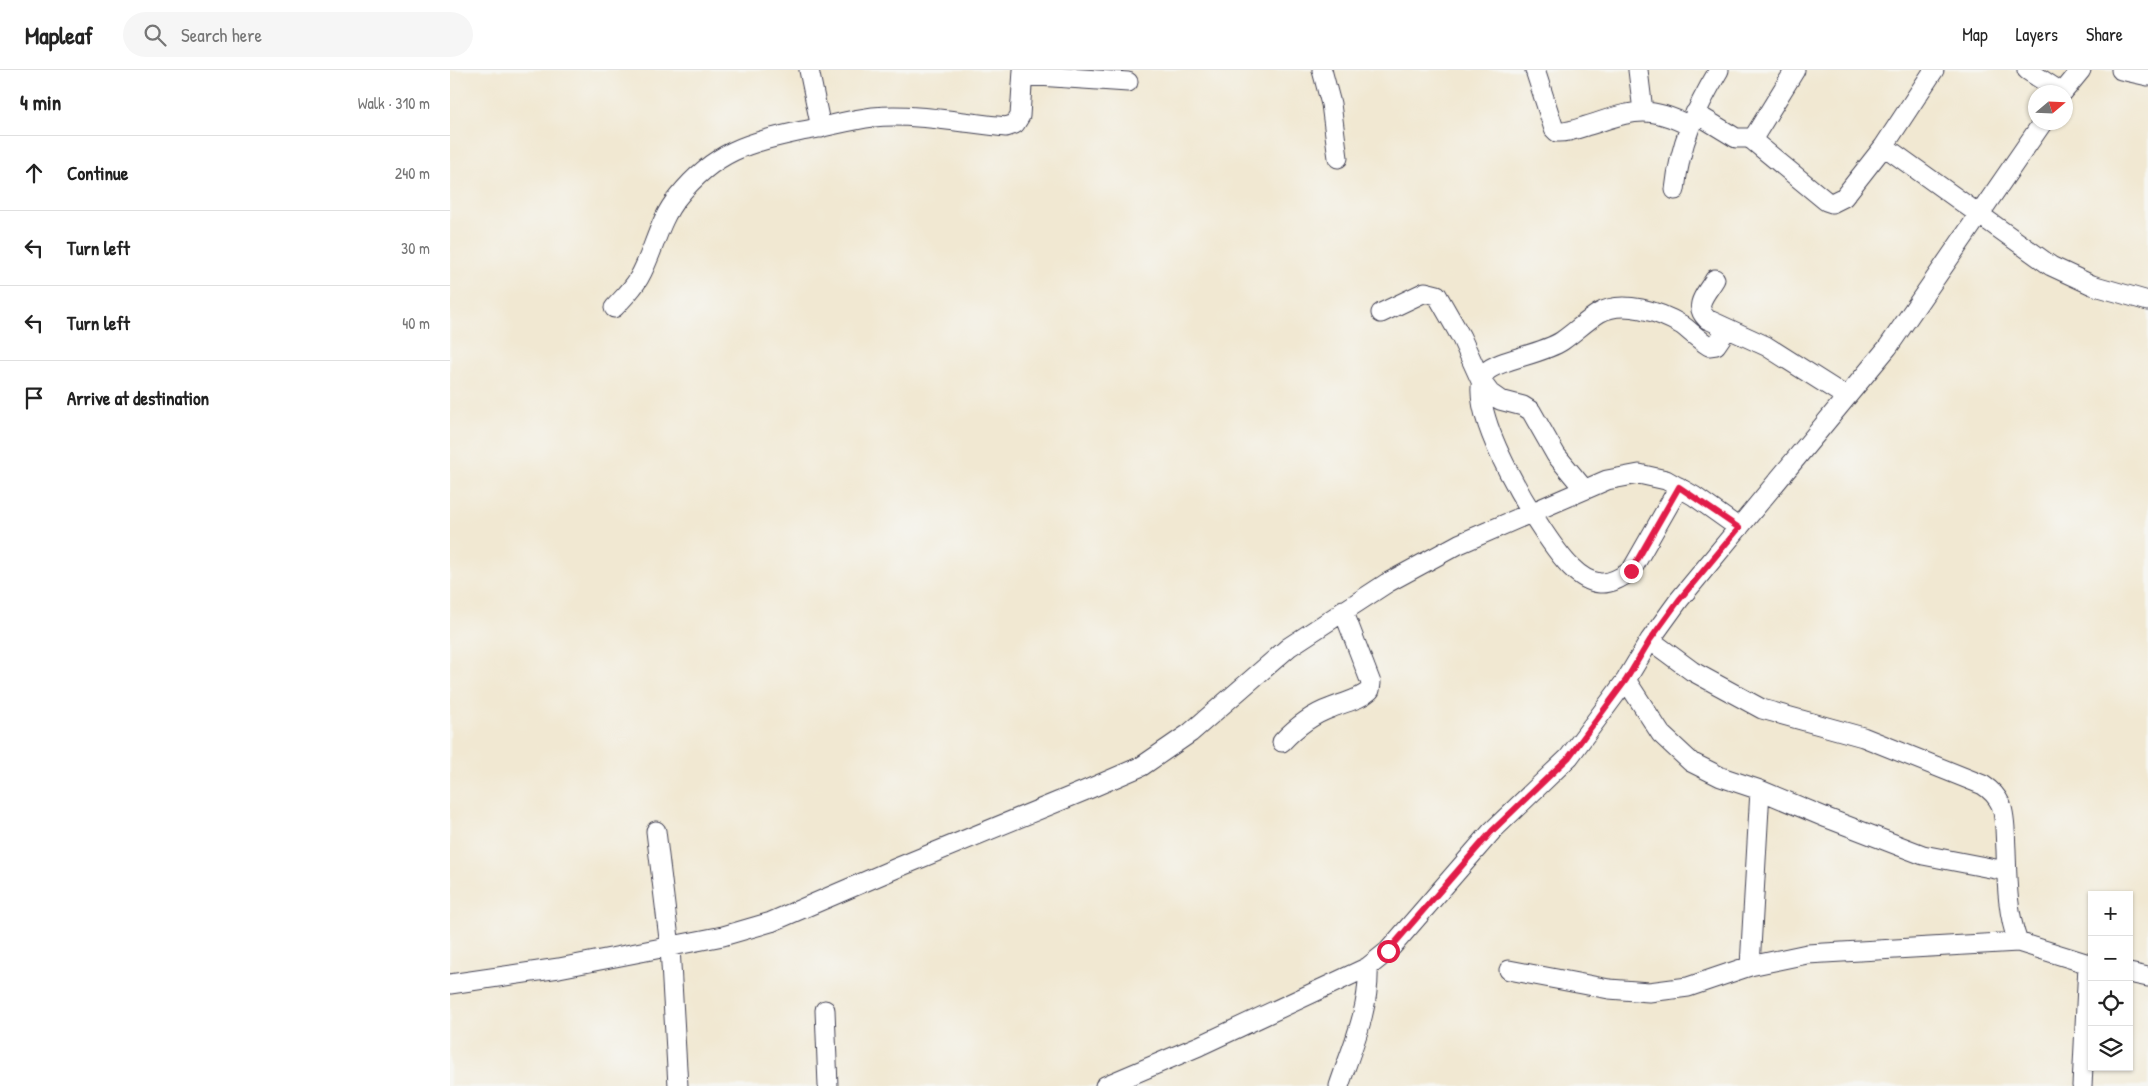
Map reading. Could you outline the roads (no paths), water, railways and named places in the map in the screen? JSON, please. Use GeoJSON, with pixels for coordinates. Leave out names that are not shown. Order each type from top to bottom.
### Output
{"type":"FeatureCollection","features":[{"type":"Feature","properties":{"kind":"street"},"geometry":{"type":"LineString","coordinates":[[809,70],[821,128]]}},
{"type":"Feature","properties":{"kind":"street"},"geometry":{"type":"LineString","coordinates":[[1322,70],[1331,104],[1338,158]]}},
{"type":"Feature","properties":{"kind":"street"},"geometry":{"type":"LineString","coordinates":[[1535,70],[1544,102],[1556,132],[1566,132],[1614,117],[1643,111],[1692,119],[1736,138],[1752,140],[1826,201],[1832,203],[1844,197],[1884,146],[1934,70]]}},
{"type":"Feature","properties":{"kind":"street"},"geometry":{"type":"LineString","coordinates":[[1638,70],[1643,111]]}},
{"type":"Feature","properties":{"kind":"street"},"geometry":{"type":"LineString","coordinates":[[1675,190],[1678,161],[1692,119],[1719,70]]}},
{"type":"Feature","properties":{"kind":"street"},"geometry":{"type":"LineString","coordinates":[[1752,140],[1795,70]]}},
{"type":"Feature","properties":{"kind":"street"},"geometry":{"type":"LineString","coordinates":[[2027,70],[2051,85]]}},
{"type":"Feature","properties":{"kind":"street"},"geometry":{"type":"LineString","coordinates":[[2068,85],[2081,70]]}},
{"type":"Feature","properties":{"kind":"street"},"geometry":{"type":"LineString","coordinates":[[2121,70],[2148,76]]}},
{"type":"Feature","properties":{"kind":"street"},"geometry":{"type":"LineString","coordinates":[[614,308],[639,278],[660,225],[677,197],[702,171],[719,158],[749,143],[874,117],[912,118],[1006,127],[1015,124],[1020,116],[1023,73],[1128,82]]}},
{"type":"Feature","properties":{"kind":"street"},"geometry":{"type":"LineString","coordinates":[[1105,1086],[1199,1046],[1368,967],[1388,951],[1410,928],[1492,831],[1569,757],[1626,680],[1650,640],[1679,600],[1845,396],[1888,347],[2038,130]]}},
{"type":"Feature","properties":{"kind":"street"},"geometry":{"type":"LineString","coordinates":[[1884,146],[2051,266],[2092,285],[2148,301]]}},
{"type":"Feature","properties":{"kind":"street"},"geometry":{"type":"LineString","coordinates":[[1716,279],[1699,306],[1700,313],[1706,319],[1766,346],[1845,396]]}},
{"type":"Feature","properties":{"kind":"street"},"geometry":{"type":"LineString","coordinates":[[1381,313],[1425,292],[1437,295],[1456,328],[1481,381],[1490,393],[1500,400],[1523,406],[1531,411],[1556,455],[1584,489]]}},
{"type":"Feature","properties":{"kind":"street"},"geometry":{"type":"LineString","coordinates":[[1679,487],[1631,571],[1618,579],[1602,584],[1586,579],[1571,568],[1553,548],[1530,512],[1505,466],[1490,430],[1482,401],[1481,381],[1486,372],[1495,366],[1536,354],[1555,346],[1599,313],[1610,308],[1623,306],[1663,316],[1681,325],[1709,346],[1716,345],[1727,329]]}},
{"type":"Feature","properties":{"kind":"street"},"geometry":{"type":"LineString","coordinates":[[450,984],[559,968],[670,947],[723,936],[771,922],[1142,766],[1190,733],[1289,647],[1343,610],[1387,583],[1459,544],[1607,480],[1639,474],[1666,480],[1739,528]]}},
{"type":"Feature","properties":{"kind":"street"},"geometry":{"type":"LineString","coordinates":[[1282,742],[1294,729],[1309,718],[1329,708],[1360,697],[1370,690],[1371,683],[1343,610]]}},
{"type":"Feature","properties":{"kind":"street"},"geometry":{"type":"LineString","coordinates":[[1650,640],[1692,672],[1762,709],[1863,737],[1983,784],[1994,792],[2001,805],[2004,821],[2006,871],[2012,924],[2018,942]]}},
{"type":"Feature","properties":{"kind":"street"},"geometry":{"type":"LineString","coordinates":[[1626,680],[1661,734],[1691,762],[1721,777],[1760,790],[1923,855],[2006,871]]}},
{"type":"Feature","properties":{"kind":"street"},"geometry":{"type":"LineString","coordinates":[[1750,966],[1760,790]]}},
{"type":"Feature","properties":{"kind":"street"},"geometry":{"type":"LineString","coordinates":[[656,831],[670,947],[678,1086]]}},
{"type":"Feature","properties":{"kind":"street"},"geometry":{"type":"LineString","coordinates":[[1508,970],[1609,989],[1649,992],[1688,987],[1750,966],[1807,954],[2018,942],[2088,964]]}},
{"type":"Feature","properties":{"kind":"street"},"geometry":{"type":"LineString","coordinates":[[1339,1086],[1361,1024],[1369,986],[1368,967]]}},
{"type":"Feature","properties":{"kind":"street"},"geometry":{"type":"LineString","coordinates":[[2133,974],[2148,977]]}},
{"type":"Feature","properties":{"kind":"street"},"geometry":{"type":"LineString","coordinates":[[2082,1086],[2089,981]]}},
{"type":"Feature","properties":{"kind":"street"},"geometry":{"type":"LineString","coordinates":[[825,1010],[828,1086]]}}]}
